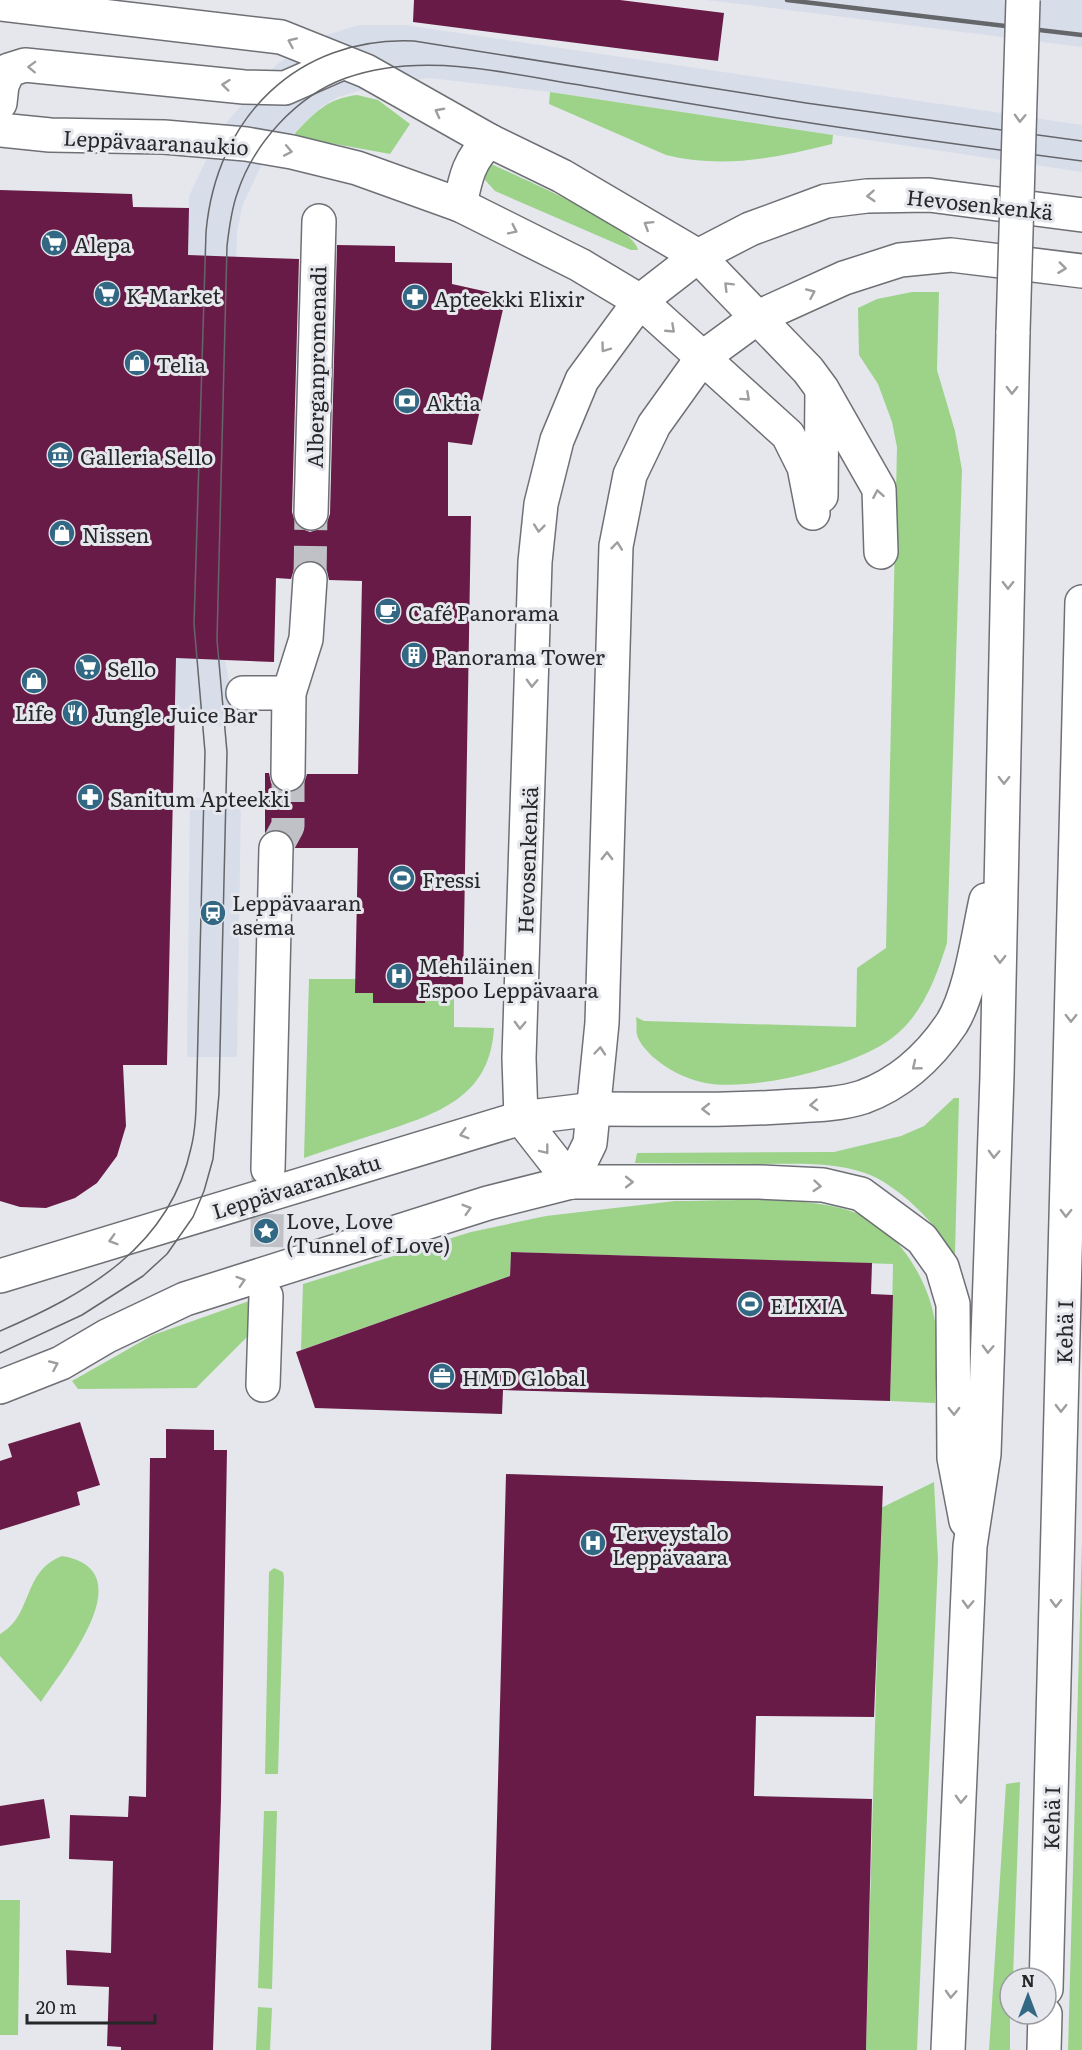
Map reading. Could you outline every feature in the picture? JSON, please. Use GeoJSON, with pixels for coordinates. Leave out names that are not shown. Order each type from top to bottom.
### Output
{"type":"FeatureCollection","features":[{"type":"Feature","properties":{"kind":"main road"},"geometry":{"type":"LineString","coordinates":[[948,2050],[970,1546],[984,1454],[1003,816],[1013,332],[1023,0]]}},
{"type":"Feature","properties":{"kind":"main road"},"geometry":{"type":"LineString","coordinates":[[0,4],[281,37],[385,80],[490,141],[562,176],[698,256],[758,316],[808,370],[822,389],[879,489],[881,552]]}},
{"type":"Feature","properties":{"kind":"main road"},"geometry":{"type":"LineString","coordinates":[[0,103],[2,85],[9,70],[25,66],[244,87],[285,88],[342,63]]}},
{"type":"Feature","properties":{"kind":"main road","name":"Leppävaaranaukio"},"geometry":{"type":"LineString","coordinates":[[0,130],[50,135],[164,137],[246,144],[292,152],[357,168],[460,205],[580,265],[640,301],[788,435],[804,467],[813,513],[821,500],[822,389]]}},
{"type":"Feature","properties":{"kind":"main road"},"geometry":{"type":"LineString","coordinates":[[460,205],[466,176],[473,160],[477,152],[490,141]]}},
{"type":"Feature","properties":{"kind":"main road","name":"Hevosenkenkä"},"geometry":{"type":"LineString","coordinates":[[521,1118],[519,1058],[535,573],[541,504],[557,440],[582,380],[640,301],[698,256],[750,229],[826,201],[867,196],[929,195],[1082,215]]}},
{"type":"Feature","properties":{"kind":"main road","name":"Alberganpromenadi"},"geometry":{"type":"LineString","coordinates":[[311,513],[319,220]]}},
{"type":"Feature","properties":{"kind":"main road"},"geometry":{"type":"LineString","coordinates":[[571,1182],[590,1143],[602,1023],[616,546],[630,475],[643,446],[702,358],[758,316],[844,278],[900,260],[951,255],[1082,271]]}},
{"type":"Feature","properties":{"kind":"main road"},"geometry":{"type":"LineString","coordinates":[[288,774],[288,693],[306,639],[310,579]]}},
{"type":"Feature","properties":{"kind":"main road","name":"Kehä I"},"geometry":{"type":"LineString","coordinates":[[1047,1966],[1082,602]]}},
{"type":"Feature","properties":{"kind":"main road"},"geometry":{"type":"LineString","coordinates":[[243,693],[288,693]]}},
{"type":"Feature","properties":{"kind":"main road","name":"Leppävaarankatu"},"geometry":{"type":"LineString","coordinates":[[0,1276],[521,1118],[595,1109],[765,1109],[828,1104],[862,1097],[899,1080],[924,1060],[953,1021],[971,973],[1003,816]]}},
{"type":"Feature","properties":{"kind":"main road"},"geometry":{"type":"LineString","coordinates":[[268,1169],[276,848]]}},
{"type":"Feature","properties":{"kind":"main road"},"geometry":{"type":"LineString","coordinates":[[521,1118],[571,1182]]}},
{"type":"Feature","properties":{"kind":"main road"},"geometry":{"type":"LineString","coordinates":[[0,1388],[61,1363],[107,1336],[185,1299],[488,1203],[571,1182],[759,1182],[824,1185],[861,1194],[922,1239],[942,1267],[953,1304],[954,1458],[970,1546]]}},
{"type":"Feature","properties":{"kind":"main road"},"geometry":{"type":"LineString","coordinates":[[263,1385],[266,1296]]}},
{"type":"Feature","properties":{"kind":"main road"},"geometry":{"type":"LineString","coordinates":[[1044,2050],[1045,2026]]}},
{"type":"Feature","properties":{"kind":"shaded area"},"geometry":{"type":"Polygon","coordinates":[[[706,0],[1082,0],[1082,47],[764,7],[706,0]]]}},
{"type":"Feature","properties":{"kind":"shaded area"},"geometry":{"type":"Polygon","coordinates":[[[359,25],[405,25],[1082,125],[1082,172],[550,92],[429,78],[378,85],[338,97],[321,107],[262,164],[243,204],[237,231],[225,660],[237,726],[174,725],[189,196],[221,129],[276,65],[316,38],[359,25]]]}},
{"type":"Feature","properties":{"kind":"shaded area"},"geometry":{"type":"Polygon","coordinates":[[[190,798],[241,798],[237,1057],[187,1057],[190,798]]]}},
{"type":"Feature","properties":{"kind":"green space"},"geometry":{"type":"Polygon","coordinates":[[[550,92],[833,135],[832,144],[790,154],[749,160],[687,159],[666,155],[549,104],[550,92]]]}},
{"type":"Feature","properties":{"kind":"green space"},"geometry":{"type":"Polygon","coordinates":[[[357,95],[378,100],[410,124],[390,154],[297,137],[295,133],[329,103],[357,95]]]}},
{"type":"Feature","properties":{"kind":"green space"},"geometry":{"type":"Polygon","coordinates":[[[489,163],[597,215],[632,240],[638,250],[631,250],[495,191],[485,180],[483,171],[489,163]]]}},
{"type":"Feature","properties":{"kind":"green space"},"geometry":{"type":"Polygon","coordinates":[[[912,292],[939,292],[937,370],[955,431],[962,470],[947,943],[934,980],[915,1015],[897,1034],[880,1046],[832,1066],[774,1081],[721,1085],[701,1082],[676,1073],[653,1057],[638,1038],[636,1017],[644,1021],[856,1027],[857,968],[886,948],[897,447],[892,422],[878,384],[859,355],[858,308],[877,299],[912,292]]]}},
{"type":"Feature","properties":{"kind":"green space"},"geometry":{"type":"Polygon","coordinates":[[[309,979],[355,979],[373,993],[373,1003],[424,1003],[425,988],[454,989],[454,1027],[494,1028],[490,1052],[483,1071],[458,1099],[441,1109],[403,1125],[304,1158],[309,979]]]}},
{"type":"Feature","properties":{"kind":"green space"},"geometry":{"type":"Polygon","coordinates":[[[954,1098],[959,1098],[955,1254],[950,1253],[936,1230],[902,1195],[877,1178],[853,1169],[802,1164],[635,1163],[637,1153],[834,1152],[901,1136],[924,1126],[954,1098]]]}},
{"type":"Feature","properties":{"kind":"green space"},"geometry":{"type":"Polygon","coordinates":[[[770,1200],[820,1204],[842,1208],[861,1215],[888,1233],[910,1259],[919,1274],[931,1305],[937,1341],[935,1403],[890,1401],[893,1264],[511,1252],[510,1276],[301,1350],[303,1284],[471,1232],[546,1216],[675,1201],[770,1200]]]}},
{"type":"Feature","properties":{"kind":"green space"},"geometry":{"type":"Polygon","coordinates":[[[252,1300],[252,1332],[196,1388],[78,1389],[72,1381],[153,1335],[252,1300]]]}},
{"type":"Feature","properties":{"kind":"green space"},"geometry":{"type":"Polygon","coordinates":[[[934,1482],[938,1560],[917,2050],[866,2050],[881,1508],[934,1482]]]}},
{"type":"Feature","properties":{"kind":"green space"},"geometry":{"type":"Polygon","coordinates":[[[1082,1543],[1082,2050],[1068,2050],[1082,1543]]]}},
{"type":"Feature","properties":{"kind":"green space"},"geometry":{"type":"Polygon","coordinates":[[[62,1556],[86,1565],[97,1580],[98,1599],[80,1644],[41,1702],[0,1656],[0,1634],[18,1616],[40,1572],[49,1563],[62,1556]]]}},
{"type":"Feature","properties":{"kind":"green space"},"geometry":{"type":"Polygon","coordinates":[[[274,1568],[283,1572],[284,1577],[278,1774],[265,1774],[269,1572],[274,1568]]]}},
{"type":"Feature","properties":{"kind":"green space"},"geometry":{"type":"Polygon","coordinates":[[[1020,1782],[1013,1966],[998,1966],[998,2026],[1010,2026],[1010,2050],[989,2050],[1006,1784],[1020,1782]]]}},
{"type":"Feature","properties":{"kind":"green space"},"geometry":{"type":"Polygon","coordinates":[[[264,1811],[277,1811],[272,1989],[258,1988],[264,1811]]]}},
{"type":"Feature","properties":{"kind":"green space"},"geometry":{"type":"Polygon","coordinates":[[[0,1900],[20,1900],[18,2035],[0,2035],[0,1900]]]}},
{"type":"Feature","properties":{"kind":"green space"},"geometry":{"type":"Polygon","coordinates":[[[258,2007],[272,2008],[270,2050],[256,2050],[258,2007]]]}},
{"type":"Feature","properties":{"kind":"building"},"geometry":{"type":"Polygon","coordinates":[[[414,0],[620,0],[724,13],[718,61],[413,22],[414,0]]]}},
{"type":"Feature","properties":{"kind":"building"},"geometry":{"type":"Polygon","coordinates":[[[0,190],[132,194],[133,207],[189,208],[188,255],[299,259],[292,512],[295,522],[302,529],[310,532],[320,529],[327,522],[330,514],[337,245],[395,246],[395,262],[452,263],[452,284],[506,296],[472,445],[448,442],[448,516],[471,516],[463,989],[425,989],[425,1003],[373,1003],[373,993],[355,993],[358,848],[295,848],[292,839],[285,832],[276,829],[265,833],[265,773],[269,773],[271,783],[278,790],[287,793],[298,790],[307,774],[358,774],[362,581],[329,580],[327,571],[321,564],[312,560],[302,562],[294,569],[291,579],[276,578],[274,662],[176,658],[167,1065],[123,1065],[126,1126],[117,1156],[97,1183],[75,1198],[46,1208],[20,1207],[0,1201],[0,190]]]}},
{"type":"Feature","properties":{"kind":"building"},"geometry":{"type":"Polygon","coordinates":[[[511,1252],[872,1263],[871,1294],[893,1295],[890,1401],[503,1390],[502,1414],[315,1408],[296,1352],[510,1276],[511,1252]]]}},
{"type":"Feature","properties":{"kind":"building"},"geometry":{"type":"Polygon","coordinates":[[[80,1422],[100,1485],[77,1492],[80,1505],[0,1530],[0,1461],[12,1457],[8,1444],[80,1422]]]}},
{"type":"Feature","properties":{"kind":"building"},"geometry":{"type":"Polygon","coordinates":[[[166,1429],[214,1430],[214,1450],[227,1450],[221,1800],[213,2050],[121,2050],[121,2047],[107,2046],[109,1987],[67,1985],[66,1950],[111,1953],[113,1861],[69,1859],[70,1815],[128,1817],[129,1796],[146,1797],[150,1458],[166,1458],[166,1429]]]}},
{"type":"Feature","properties":{"kind":"building"},"geometry":{"type":"Polygon","coordinates":[[[506,1474],[883,1486],[874,1717],[756,1716],[754,1796],[872,1799],[866,2050],[491,2050],[506,1474]]]}},
{"type":"Feature","properties":{"kind":"building"},"geometry":{"type":"Polygon","coordinates":[[[44,1799],[50,1838],[0,1846],[0,1806],[44,1799]]]}},
{"type":"Feature","properties":{"kind":"tunnel"},"geometry":{"type":"LineString","coordinates":[[310,579],[311,513]]}},
{"type":"Feature","properties":{"kind":"tunnel"},"geometry":{"type":"LineString","coordinates":[[276,848],[288,826],[288,774]]}},
{"type":"Feature","properties":{"kind":"tunnel"},"geometry":{"type":"LineString","coordinates":[[266,1296],[268,1169]]}},
{"type":"Feature","properties":{"kind":"tram line"},"geometry":{"type":"LineString","coordinates":[[0,1331],[63,1301],[120,1263],[144,1240],[164,1213],[180,1183],[191,1148],[196,1102],[205,752],[194,624],[206,232],[213,191],[226,153],[245,120],[270,92],[299,69],[334,53],[372,43],[414,41],[806,103],[1082,141]]}},
{"type":"Feature","properties":{"kind":"tram line"},"geometry":{"type":"LineString","coordinates":[[0,1353],[82,1315],[143,1276],[167,1254],[193,1217],[204,1191],[213,1159],[219,1094],[227,752],[217,640],[227,246],[233,207],[244,175],[265,140],[279,124],[310,97],[346,78],[374,70],[433,65],[492,70],[805,122],[1082,161]]}},
{"type":"Feature","properties":{"kind":"railway"},"geometry":{"type":"LineString","coordinates":[[787,0],[1082,35]]}},
{"type":"Feature","properties":{"kind":"place","name":"Alepa"},"geometry":{"type":"Point","coordinates":[54,243]}},
{"type":"Feature","properties":{"kind":"place","name":"K-Market"},"geometry":{"type":"Point","coordinates":[107,294]}},
{"type":"Feature","properties":{"kind":"place","name":"Apteekki Elixir"},"geometry":{"type":"Point","coordinates":[415,297]}},
{"type":"Feature","properties":{"kind":"place","name":"Telia"},"geometry":{"type":"Point","coordinates":[137,363]}},
{"type":"Feature","properties":{"kind":"place","name":"Aktia"},"geometry":{"type":"Point","coordinates":[407,401]}},
{"type":"Feature","properties":{"kind":"place","name":"Galleria Sello"},"geometry":{"type":"Point","coordinates":[60,455]}},
{"type":"Feature","properties":{"kind":"place","name":"Nissen"},"geometry":{"type":"Point","coordinates":[62,533]}},
{"type":"Feature","properties":{"kind":"place","name":"Café Panorama"},"geometry":{"type":"Point","coordinates":[388,611]}},
{"type":"Feature","properties":{"kind":"place","name":"Panorama Tower"},"geometry":{"type":"Point","coordinates":[414,655]}},
{"type":"Feature","properties":{"kind":"place","name":"Sello"},"geometry":{"type":"Point","coordinates":[88,667]}},
{"type":"Feature","properties":{"kind":"place","name":"Life"},"geometry":{"type":"Point","coordinates":[34,681]}},
{"type":"Feature","properties":{"kind":"place","name":"Jungle Juice Bar"},"geometry":{"type":"Point","coordinates":[75,713]}},
{"type":"Feature","properties":{"kind":"place","name":"Sanitum Apteekki"},"geometry":{"type":"Point","coordinates":[90,797]}},
{"type":"Feature","properties":{"kind":"place","name":"Fressi"},"geometry":{"type":"Point","coordinates":[402,878]}},
{"type":"Feature","properties":{"kind":"place","name":"Leppävaaran asema"},"geometry":{"type":"Point","coordinates":[213,913]}},
{"type":"Feature","properties":{"kind":"place","name":"Mehiläinen Espoo Leppävaara"},"geometry":{"type":"Point","coordinates":[399,976]}},
{"type":"Feature","properties":{"kind":"place","name":"Love, Love (Tunnel of Love)"},"geometry":{"type":"Point","coordinates":[266,1231]}},
{"type":"Feature","properties":{"kind":"place","name":"ELIXIA"},"geometry":{"type":"Point","coordinates":[750,1304]}},
{"type":"Feature","properties":{"kind":"place","name":"HMD Global"},"geometry":{"type":"Point","coordinates":[442,1376]}},
{"type":"Feature","properties":{"kind":"place","name":"Terveystalo Leppävaara"},"geometry":{"type":"Point","coordinates":[593,1543]}}]}
